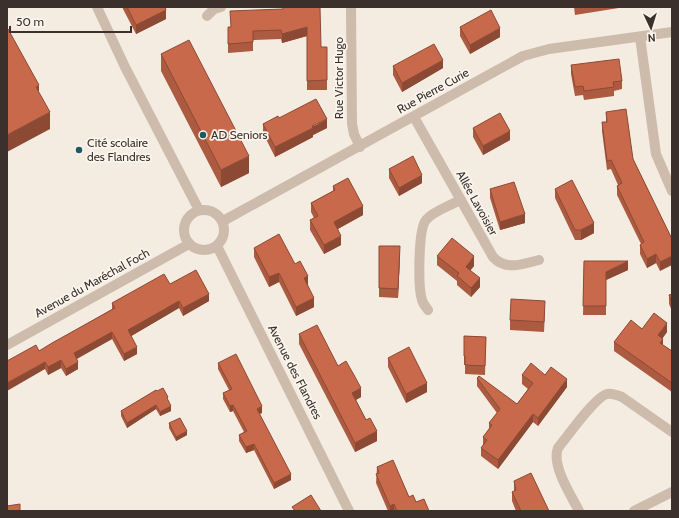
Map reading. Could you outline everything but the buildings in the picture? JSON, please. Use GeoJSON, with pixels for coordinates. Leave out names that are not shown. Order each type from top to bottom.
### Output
{"type":"FeatureCollection","features":[{"type":"Feature","properties":{"kind":"street"},"geometry":{"type":"LineString","coordinates":[[97,7],[129,73],[200,210]]}},
{"type":"Feature","properties":{"kind":"street"},"geometry":{"type":"LineString","coordinates":[[207,16],[214,9],[221,7]]}},
{"type":"Feature","properties":{"kind":"street","name":"Rue Victor Hugo"},"geometry":{"type":"LineString","coordinates":[[351,7],[352,129],[360,147]]}},
{"type":"Feature","properties":{"kind":"street","name":"Rue Pierre Curie"},"geometry":{"type":"LineString","coordinates":[[223,221],[360,147],[507,64],[530,54],[549,49],[672,32]]}},
{"type":"Feature","properties":{"kind":"street"},"geometry":{"type":"LineString","coordinates":[[640,37],[656,154],[672,191]]}},
{"type":"Feature","properties":{"kind":"street","name":"Allée Lavoisier"},"geometry":{"type":"LineString","coordinates":[[414,117],[496,261],[509,266],[539,260]]}},
{"type":"Feature","properties":{"kind":"street"},"geometry":{"type":"LineString","coordinates":[[428,310],[423,304],[420,291],[421,237],[424,223],[429,217],[460,200]]}},
{"type":"Feature","properties":{"kind":"street"},"geometry":{"type":"LineString","coordinates":[[200,210],[212,211],[223,221],[224,234],[217,246],[204,250],[195,248],[189,244],[184,235],[185,224],[190,215],[200,210]]}},
{"type":"Feature","properties":{"kind":"street","name":"Avenue du Maréchal Foch"},"geometry":{"type":"LineString","coordinates":[[7,345],[189,244]]}},
{"type":"Feature","properties":{"kind":"street","name":"Avenue des Flandres"},"geometry":{"type":"LineString","coordinates":[[217,246],[349,511]]}},
{"type":"Feature","properties":{"kind":"street"},"geometry":{"type":"LineString","coordinates":[[578,511],[558,467],[556,456],[558,448],[596,400],[606,394],[622,396],[672,432]]}},
{"type":"Feature","properties":{"kind":"street"},"geometry":{"type":"LineString","coordinates":[[634,511],[672,492]]}},
{"type":"Feature","properties":{"kind":"place","name":"AD Seniors"},"geometry":{"type":"Point","coordinates":[203,135]}},
{"type":"Feature","properties":{"kind":"place","name":"Cité scolaire des Flandres"},"geometry":{"type":"Point","coordinates":[79,150]}}]}
